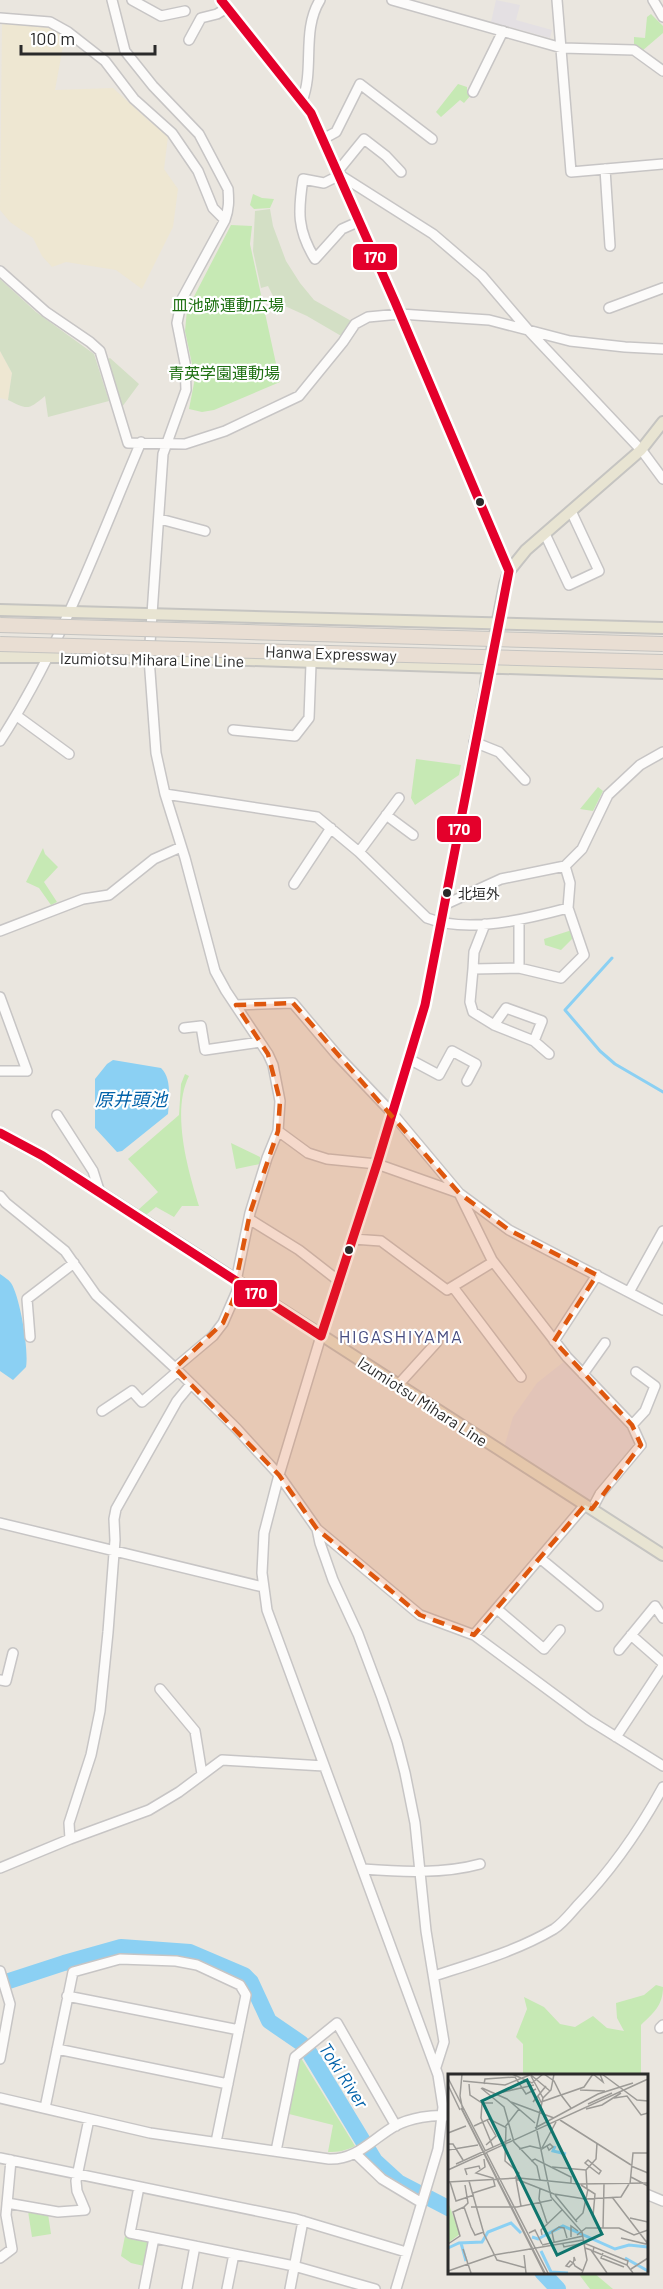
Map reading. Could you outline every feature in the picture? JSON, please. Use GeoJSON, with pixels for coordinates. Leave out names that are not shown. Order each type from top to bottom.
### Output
{"type":"FeatureCollection","features":[{"type":"Feature","properties":{"kind":"highway","name":"Hanwa Expressway"},"geometry":{"type":"LineString","coordinates":[[0,625],[663,644]]}},
{"type":"Feature","properties":{"kind":"highway","name":"Hanwa Expressway"},"geometry":{"type":"LineString","coordinates":[[0,644],[663,662]]}},
{"type":"Feature","properties":{"kind":"main road"},"geometry":{"type":"LineString","coordinates":[[486,682],[504,584],[509,571],[526,550],[641,450],[663,422]]}},
{"type":"Feature","properties":{"kind":"main road"},"geometry":{"type":"LineString","coordinates":[[0,610],[663,628]]}},
{"type":"Feature","properties":{"kind":"main road","name":"Izumiotsu Mihara Line Line"},"geometry":{"type":"LineString","coordinates":[[0,657],[149,658],[663,673]]}},
{"type":"Feature","properties":{"kind":"main road","name":"Izumiotsu Mihara Line"},"geometry":{"type":"LineString","coordinates":[[0,1133],[43,1155],[663,1555]]}},
{"type":"Feature","properties":{"kind":"street"},"geometry":{"type":"LineString","coordinates":[[102,1411],[132,1391],[141,1402],[213,1336],[223,1323],[238,1282],[249,1219],[267,1158],[278,1131],[280,1101],[273,1065],[215,970],[165,794],[156,753],[149,658],[164,454],[186,390],[186,363],[178,336],[179,310],[182,299],[225,220],[229,210],[228,189],[200,134],[153,86],[125,51],[112,0]]}},
{"type":"Feature","properties":{"kind":"street"},"geometry":{"type":"LineString","coordinates":[[132,0],[161,16],[185,10]]}},
{"type":"Feature","properties":{"kind":"street"},"geometry":{"type":"LineString","coordinates":[[220,0],[302,101],[323,139],[509,571]]}},
{"type":"Feature","properties":{"kind":"street"},"geometry":{"type":"LineString","coordinates":[[392,0],[562,48],[634,50],[663,71]]}},
{"type":"Feature","properties":{"kind":"street"},"geometry":{"type":"LineString","coordinates":[[557,0],[572,172],[663,164]]}},
{"type":"Feature","properties":{"kind":"street"},"geometry":{"type":"LineString","coordinates":[[653,0],[663,16]]}},
{"type":"Feature","properties":{"kind":"street"},"geometry":{"type":"LineString","coordinates":[[302,101],[307,89],[308,35],[318,3]]}},
{"type":"Feature","properties":{"kind":"street"},"geometry":{"type":"LineString","coordinates":[[189,40],[201,18],[217,14],[227,8]]}},
{"type":"Feature","properties":{"kind":"street"},"geometry":{"type":"LineString","coordinates":[[0,18],[50,22],[68,32],[105,61],[134,99],[172,133],[198,171],[213,208],[225,220]]}},
{"type":"Feature","properties":{"kind":"street"},"geometry":{"type":"LineString","coordinates":[[473,92],[502,31]]}},
{"type":"Feature","properties":{"kind":"street"},"geometry":{"type":"LineString","coordinates":[[323,139],[336,132],[360,84],[432,139]]}},
{"type":"Feature","properties":{"kind":"street"},"geometry":{"type":"LineString","coordinates":[[360,221],[342,229],[315,259],[302,232],[298,210],[303,179],[324,183],[339,173],[364,139],[386,156],[401,172]]}},
{"type":"Feature","properties":{"kind":"street"},"geometry":{"type":"LineString","coordinates":[[605,169],[610,246]]}},
{"type":"Feature","properties":{"kind":"street"},"geometry":{"type":"LineString","coordinates":[[339,173],[458,254],[482,276],[529,331],[641,450],[663,479]]}},
{"type":"Feature","properties":{"kind":"street"},"geometry":{"type":"LineString","coordinates":[[0,270],[46,312],[100,351],[128,443],[185,444],[225,431],[299,396],[355,324],[368,317],[400,314],[489,320],[570,340],[663,349]]}},
{"type":"Feature","properties":{"kind":"street"},"geometry":{"type":"LineString","coordinates":[[609,308],[663,288]]}},
{"type":"Feature","properties":{"kind":"street"},"geometry":{"type":"LineString","coordinates":[[0,741],[17,716],[69,613],[141,442]]}},
{"type":"Feature","properties":{"kind":"street"},"geometry":{"type":"LineString","coordinates":[[544,534],[569,585],[599,571],[571,511]]}},
{"type":"Feature","properties":{"kind":"street"},"geometry":{"type":"LineString","coordinates":[[160,519],[205,531]]}},
{"type":"Feature","properties":{"kind":"street"},"geometry":{"type":"LineString","coordinates":[[233,730],[295,736],[309,718],[311,664]]}},
{"type":"Feature","properties":{"kind":"street"},"geometry":{"type":"LineString","coordinates":[[396,2289],[427,2189],[446,2116],[436,2067],[267,1610],[263,1587],[262,1551],[264,1533],[279,1475],[425,1005],[486,682]]}},
{"type":"Feature","properties":{"kind":"street"},"geometry":{"type":"LineString","coordinates":[[17,716],[69,754]]}},
{"type":"Feature","properties":{"kind":"street"},"geometry":{"type":"LineString","coordinates":[[474,742],[499,752],[525,780]]}},
{"type":"Feature","properties":{"kind":"street"},"geometry":{"type":"LineString","coordinates":[[444,905],[501,879],[565,866],[582,849],[608,795],[640,765],[663,752]]}},
{"type":"Feature","properties":{"kind":"street"},"geometry":{"type":"LineString","coordinates":[[165,794],[317,817],[359,852],[428,918],[440,923],[485,924],[519,921],[568,908]]}},
{"type":"Feature","properties":{"kind":"street"},"geometry":{"type":"LineString","coordinates":[[359,852],[399,798]]}},
{"type":"Feature","properties":{"kind":"street"},"geometry":{"type":"LineString","coordinates":[[386,815],[413,835]]}},
{"type":"Feature","properties":{"kind":"street"},"geometry":{"type":"LineString","coordinates":[[294,884],[331,828]]}},
{"type":"Feature","properties":{"kind":"street"},"geometry":{"type":"LineString","coordinates":[[0,931],[82,899],[109,895],[154,859],[181,847]]}},
{"type":"Feature","properties":{"kind":"street"},"geometry":{"type":"LineString","coordinates":[[473,969],[519,968],[561,978],[584,955],[568,908],[570,883],[565,866]]}},
{"type":"Feature","properties":{"kind":"street"},"geometry":{"type":"LineString","coordinates":[[519,921],[519,968]]}},
{"type":"Feature","properties":{"kind":"street"},"geometry":{"type":"LineString","coordinates":[[485,924],[474,952],[470,1002],[473,1012],[494,1025],[534,1041],[549,1054]]}},
{"type":"Feature","properties":{"kind":"street"},"geometry":{"type":"LineString","coordinates":[[0,997],[27,1071],[0,1071]]}},
{"type":"Feature","properties":{"kind":"street"},"geometry":{"type":"LineString","coordinates":[[236,1005],[293,1003],[337,1055],[392,1113],[459,1193],[509,1230],[663,1310]]}},
{"type":"Feature","properties":{"kind":"street"},"geometry":{"type":"LineString","coordinates":[[494,1025],[506,1008],[542,1021],[534,1041]]}},
{"type":"Feature","properties":{"kind":"street"},"geometry":{"type":"LineString","coordinates":[[184,1028],[201,1026],[205,1050],[260,1042]]}},
{"type":"Feature","properties":{"kind":"street"},"geometry":{"type":"LineString","coordinates":[[409,1059],[439,1075],[452,1051],[476,1064],[467,1081]]}},
{"type":"Feature","properties":{"kind":"street"},"geometry":{"type":"LineString","coordinates":[[57,1115],[93,1171],[100,1193]]}},
{"type":"Feature","properties":{"kind":"street"},"geometry":{"type":"LineString","coordinates":[[278,1131],[308,1153],[327,1159],[377,1164],[459,1193],[493,1262],[554,1341],[632,1425],[641,1445],[474,1635]]}},
{"type":"Feature","properties":{"kind":"street"},"geometry":{"type":"LineString","coordinates":[[0,1196],[65,1251],[96,1295],[177,1369],[237,1429],[279,1475],[318,1529],[420,1615],[474,1635],[589,1720],[663,1766]]}},
{"type":"Feature","properties":{"kind":"street"},"geometry":{"type":"LineString","coordinates":[[249,1219],[299,1250],[340,1282]]}},
{"type":"Feature","properties":{"kind":"street"},"geometry":{"type":"LineString","coordinates":[[629,1292],[663,1231]]}},
{"type":"Feature","properties":{"kind":"street"},"geometry":{"type":"LineString","coordinates":[[353,1239],[381,1240],[447,1290],[493,1262]]}},
{"type":"Feature","properties":{"kind":"street"},"geometry":{"type":"LineString","coordinates":[[30,1336],[27,1299],[74,1263]]}},
{"type":"Feature","properties":{"kind":"street"},"geometry":{"type":"LineString","coordinates":[[554,1341],[597,1275]]}},
{"type":"Feature","properties":{"kind":"street"},"geometry":{"type":"LineString","coordinates":[[453,1287],[521,1377]]}},
{"type":"Feature","properties":{"kind":"street"},"geometry":{"type":"LineString","coordinates":[[398,1385],[436,1342]]}},
{"type":"Feature","properties":{"kind":"street"},"geometry":{"type":"LineString","coordinates":[[583,1374],[604,1342]]}},
{"type":"Feature","properties":{"kind":"street"},"geometry":{"type":"LineString","coordinates":[[632,1425],[645,1411],[655,1386],[636,1372]]}},
{"type":"Feature","properties":{"kind":"street"},"geometry":{"type":"LineString","coordinates":[[70,1839],[69,1823],[91,1755],[100,1711],[116,1509],[177,1401],[191,1384]]}},
{"type":"Feature","properties":{"kind":"street"},"geometry":{"type":"LineString","coordinates":[[0,1523],[263,1587]]}},
{"type":"Feature","properties":{"kind":"street"},"geometry":{"type":"LineString","coordinates":[[318,1529],[320,1543],[333,1580],[358,1634],[397,1742],[415,1822],[418,1870],[444,2042],[436,2067]]}},
{"type":"Feature","properties":{"kind":"street"},"geometry":{"type":"LineString","coordinates":[[541,1558],[598,1606]]}},
{"type":"Feature","properties":{"kind":"street"},"geometry":{"type":"LineString","coordinates":[[618,1650],[655,1606],[663,1618]]}},
{"type":"Feature","properties":{"kind":"street"},"geometry":{"type":"LineString","coordinates":[[497,1609],[544,1649],[560,1630]]}},
{"type":"Feature","properties":{"kind":"street"},"geometry":{"type":"LineString","coordinates":[[616,1737],[663,1665],[631,1635]]}},
{"type":"Feature","properties":{"kind":"street"},"geometry":{"type":"LineString","coordinates":[[0,1680],[6,1681],[13,1653]]}},
{"type":"Feature","properties":{"kind":"street"},"geometry":{"type":"LineString","coordinates":[[160,1689],[195,1731],[202,1774]]}},
{"type":"Feature","properties":{"kind":"street"},"geometry":{"type":"LineString","coordinates":[[0,1868],[148,1810],[179,1792],[222,1760],[324,1766]]}},
{"type":"Feature","properties":{"kind":"street"},"geometry":{"type":"LineString","coordinates":[[434,1976],[486,1959],[556,1928],[613,1864],[644,1822],[663,1787]]}},
{"type":"Feature","properties":{"kind":"street"},"geometry":{"type":"LineString","coordinates":[[363,1869],[390,1871],[461,1869],[480,1864]]}},
{"type":"Feature","properties":{"kind":"street"},"geometry":{"type":"LineString","coordinates":[[45,2108],[72,1972],[120,1959],[139,1958],[187,1963],[240,1985],[246,1995],[216,2142]]}},
{"type":"Feature","properties":{"kind":"street"},"geometry":{"type":"LineString","coordinates":[[0,2059],[2,2037],[10,2004],[3,1979]]}},
{"type":"Feature","properties":{"kind":"street"},"geometry":{"type":"LineString","coordinates":[[68,1996],[239,2030]]}},
{"type":"Feature","properties":{"kind":"street"},"geometry":{"type":"LineString","coordinates":[[276,2151],[295,2057],[337,2023],[396,2126]]}},
{"type":"Feature","properties":{"kind":"street"},"geometry":{"type":"LineString","coordinates":[[57,2049],[228,2084]]}},
{"type":"Feature","properties":{"kind":"street"},"geometry":{"type":"LineString","coordinates":[[0,2098],[150,2133],[340,2159],[362,2149],[396,2126],[446,2116]]}},
{"type":"Feature","properties":{"kind":"street"},"geometry":{"type":"LineString","coordinates":[[7,2203],[58,2212],[85,2210],[77,2191],[78,2174],[90,2119]]}},
{"type":"Feature","properties":{"kind":"street"},"geometry":{"type":"LineString","coordinates":[[362,2149],[382,2179],[423,2201]]}},
{"type":"Feature","properties":{"kind":"street"},"geometry":{"type":"LineString","coordinates":[[0,2158],[303,2221],[406,2252]]}},
{"type":"Feature","properties":{"kind":"street"},"geometry":{"type":"LineString","coordinates":[[0,2258],[12,2249],[6,2215],[11,2160]]}},
{"type":"Feature","properties":{"kind":"street"},"geometry":{"type":"LineString","coordinates":[[139,2187],[130,2233],[294,2266],[375,2289]]}},
{"type":"Feature","properties":{"kind":"street"},"geometry":{"type":"LineString","coordinates":[[648,2195],[663,2201]]}},
{"type":"Feature","properties":{"kind":"street"},"geometry":{"type":"LineString","coordinates":[[290,2289],[303,2221]]}},
{"type":"Feature","properties":{"kind":"street"},"geometry":{"type":"LineString","coordinates":[[144,2289],[154,2238]]}},
{"type":"Feature","properties":{"kind":"street"},"geometry":{"type":"LineString","coordinates":[[187,2289],[195,2246]]}},
{"type":"Feature","properties":{"kind":"street"},"geometry":{"type":"LineString","coordinates":[[227,2289],[234,2254]]}},
{"type":"Feature","properties":{"kind":"highlighted area"},"geometry":{"type":"Polygon","coordinates":[[[293,1003],[459,1193],[509,1230],[597,1275],[554,1341],[632,1425],[641,1445],[592,1509],[585,1505],[474,1635],[420,1615],[317,1529],[279,1475],[175,1368],[223,1323],[240,1284],[236,1281],[250,1213],[278,1131],[280,1101],[268,1054],[236,1005],[293,1003]]]}},
{"type":"Feature","properties":{"kind":"shaded area"},"geometry":{"type":"Polygon","coordinates":[[[496,0],[520,5],[516,20],[552,30],[550,38],[491,22],[496,0]]]}},
{"type":"Feature","properties":{"kind":"shaded area"},"geometry":{"type":"Polygon","coordinates":[[[2,23],[52,27],[65,35],[55,90],[113,88],[168,136],[164,169],[178,189],[173,227],[142,289],[116,270],[66,262],[52,267],[42,256],[33,238],[10,222],[0,210],[2,23]]]}},
{"type":"Feature","properties":{"kind":"shaded area"},"geometry":{"type":"Polygon","coordinates":[[[0,351],[12,373],[8,400],[0,398],[0,351]]]}},
{"type":"Feature","properties":{"kind":"shaded area"},"geometry":{"type":"Polygon","coordinates":[[[566,1360],[630,1426],[637,1441],[588,1501],[504,1448],[513,1417],[537,1383],[566,1360]]]}},
{"type":"Feature","properties":{"kind":"green space"},"geometry":{"type":"Polygon","coordinates":[[[651,14],[663,26],[663,33],[642,51],[634,45],[634,37],[645,38],[647,17],[651,14]]]}},
{"type":"Feature","properties":{"kind":"green space"},"geometry":{"type":"Polygon","coordinates":[[[458,84],[467,87],[467,93],[471,95],[464,103],[460,100],[441,117],[436,112],[458,84]]]}},
{"type":"Feature","properties":{"kind":"green space"},"geometry":{"type":"Polygon","coordinates":[[[253,194],[262,198],[274,199],[270,208],[254,209],[250,205],[253,194]]]}},
{"type":"Feature","properties":{"kind":"green space"},"geometry":{"type":"Polygon","coordinates":[[[270,209],[273,226],[286,261],[300,283],[314,300],[353,322],[343,337],[307,316],[276,302],[268,286],[261,288],[253,251],[255,211],[270,209]]]}},
{"type":"Feature","properties":{"kind":"green space"},"geometry":{"type":"Polygon","coordinates":[[[231,225],[252,226],[250,244],[280,382],[214,410],[202,412],[189,409],[195,378],[185,331],[187,310],[231,225]]]}},
{"type":"Feature","properties":{"kind":"green space"},"geometry":{"type":"Polygon","coordinates":[[[0,279],[36,312],[94,354],[109,401],[48,417],[45,396],[28,407],[8,400],[12,373],[0,351],[0,279]]]}},
{"type":"Feature","properties":{"kind":"green space"},"geometry":{"type":"Polygon","coordinates":[[[110,358],[139,384],[122,407],[108,359],[110,358]]]}},
{"type":"Feature","properties":{"kind":"green space"},"geometry":{"type":"Polygon","coordinates":[[[416,759],[461,765],[459,775],[415,805],[411,798],[416,759]]]}},
{"type":"Feature","properties":{"kind":"green space"},"geometry":{"type":"Polygon","coordinates":[[[598,787],[603,791],[593,811],[580,809],[598,787]]]}},
{"type":"Feature","properties":{"kind":"green space"},"geometry":{"type":"Polygon","coordinates":[[[43,848],[45,854],[58,867],[44,882],[57,902],[51,905],[39,888],[26,882],[43,848]]]}},
{"type":"Feature","properties":{"kind":"green space"},"geometry":{"type":"Polygon","coordinates":[[[572,930],[574,937],[561,950],[545,945],[544,939],[572,930]]]}},
{"type":"Feature","properties":{"kind":"green space"},"geometry":{"type":"Polygon","coordinates":[[[185,1074],[189,1076],[181,1106],[181,1123],[186,1159],[199,1206],[182,1206],[174,1217],[156,1207],[146,1215],[138,1210],[158,1192],[128,1159],[179,1115],[181,1084],[185,1074]]]}},
{"type":"Feature","properties":{"kind":"green space"},"geometry":{"type":"Polygon","coordinates":[[[231,1143],[260,1157],[260,1164],[236,1169],[231,1143]]]}},
{"type":"Feature","properties":{"kind":"green space"},"geometry":{"type":"Polygon","coordinates":[[[656,1985],[663,1987],[663,1994],[656,2009],[641,2025],[641,2074],[523,2074],[523,2044],[516,2037],[527,2009],[524,1997],[544,2007],[560,2024],[575,2027],[593,2016],[607,2028],[624,2031],[617,2018],[616,2003],[644,1995],[656,1985]]]}},
{"type":"Feature","properties":{"kind":"green space"},"geometry":{"type":"Polygon","coordinates":[[[301,2058],[355,2146],[342,2151],[328,2152],[333,2125],[289,2114],[298,2061],[301,2058]]]}},
{"type":"Feature","properties":{"kind":"green space"},"geometry":{"type":"Polygon","coordinates":[[[28,2211],[48,2214],[51,2234],[32,2237],[28,2211]]]}},
{"type":"Feature","properties":{"kind":"green space"},"geometry":{"type":"Polygon","coordinates":[[[125,2236],[147,2240],[149,2244],[144,2266],[131,2263],[121,2256],[125,2236]]]}},
{"type":"Feature","properties":{"kind":"green space"},"geometry":{"type":"Polygon","coordinates":[[[579,2274],[595,2274],[613,2289],[590,2289],[579,2274]]]}},
{"type":"Feature","properties":{"kind":"water","name":"原井頭池"},"geometry":{"type":"Polygon","coordinates":[[[113,1060],[161,1068],[167,1077],[169,1090],[168,1114],[122,1151],[117,1152],[95,1128],[95,1079],[113,1060]]]}},
{"type":"Feature","properties":{"kind":"water"},"geometry":{"type":"Polygon","coordinates":[[[0,1274],[10,1282],[14,1290],[25,1337],[26,1367],[13,1380],[0,1371],[0,1274]]]}},
{"type":"Feature","properties":{"kind":"waterway"},"geometry":{"type":"LineString","coordinates":[[612,958],[565,1010],[600,1051],[615,1064],[663,1092]]}},
{"type":"Feature","properties":{"kind":"waterway","name":"Toki River"},"geometry":{"type":"LineString","coordinates":[[0,1984],[121,1947],[190,1952],[244,1975],[251,1982],[269,2021],[301,2043],[309,2052],[375,2161],[398,2182],[448,2208]]}},
{"type":"Feature","properties":{"kind":"waterway","name":"Toki River"},"geometry":{"type":"LineString","coordinates":[[544,2274],[558,2289]]}},
{"type":"Feature","properties":{"kind":"transit line","name":"170"},"geometry":{"type":"LineString","coordinates":[[0,1133],[43,1156],[321,1336],[377,1164],[425,1005],[509,571],[395,302],[311,113],[221,0]]}},
{"type":"Feature","properties":{"kind":"place","name":"北垣外"},"geometry":{"type":"Point","coordinates":[447,893]}},
{"type":"Feature","properties":{"kind":"district","name":"HIGASHIYAMA"},"geometry":{"type":"Point","coordinates":[401,1336]}},
{"type":"Feature","properties":{"kind":"park label","name":"皿池跡運動広場"},"geometry":{"type":"Point","coordinates":[228,304]}},
{"type":"Feature","properties":{"kind":"park label","name":"青英学園運動場"},"geometry":{"type":"Point","coordinates":[224,372]}}]}
